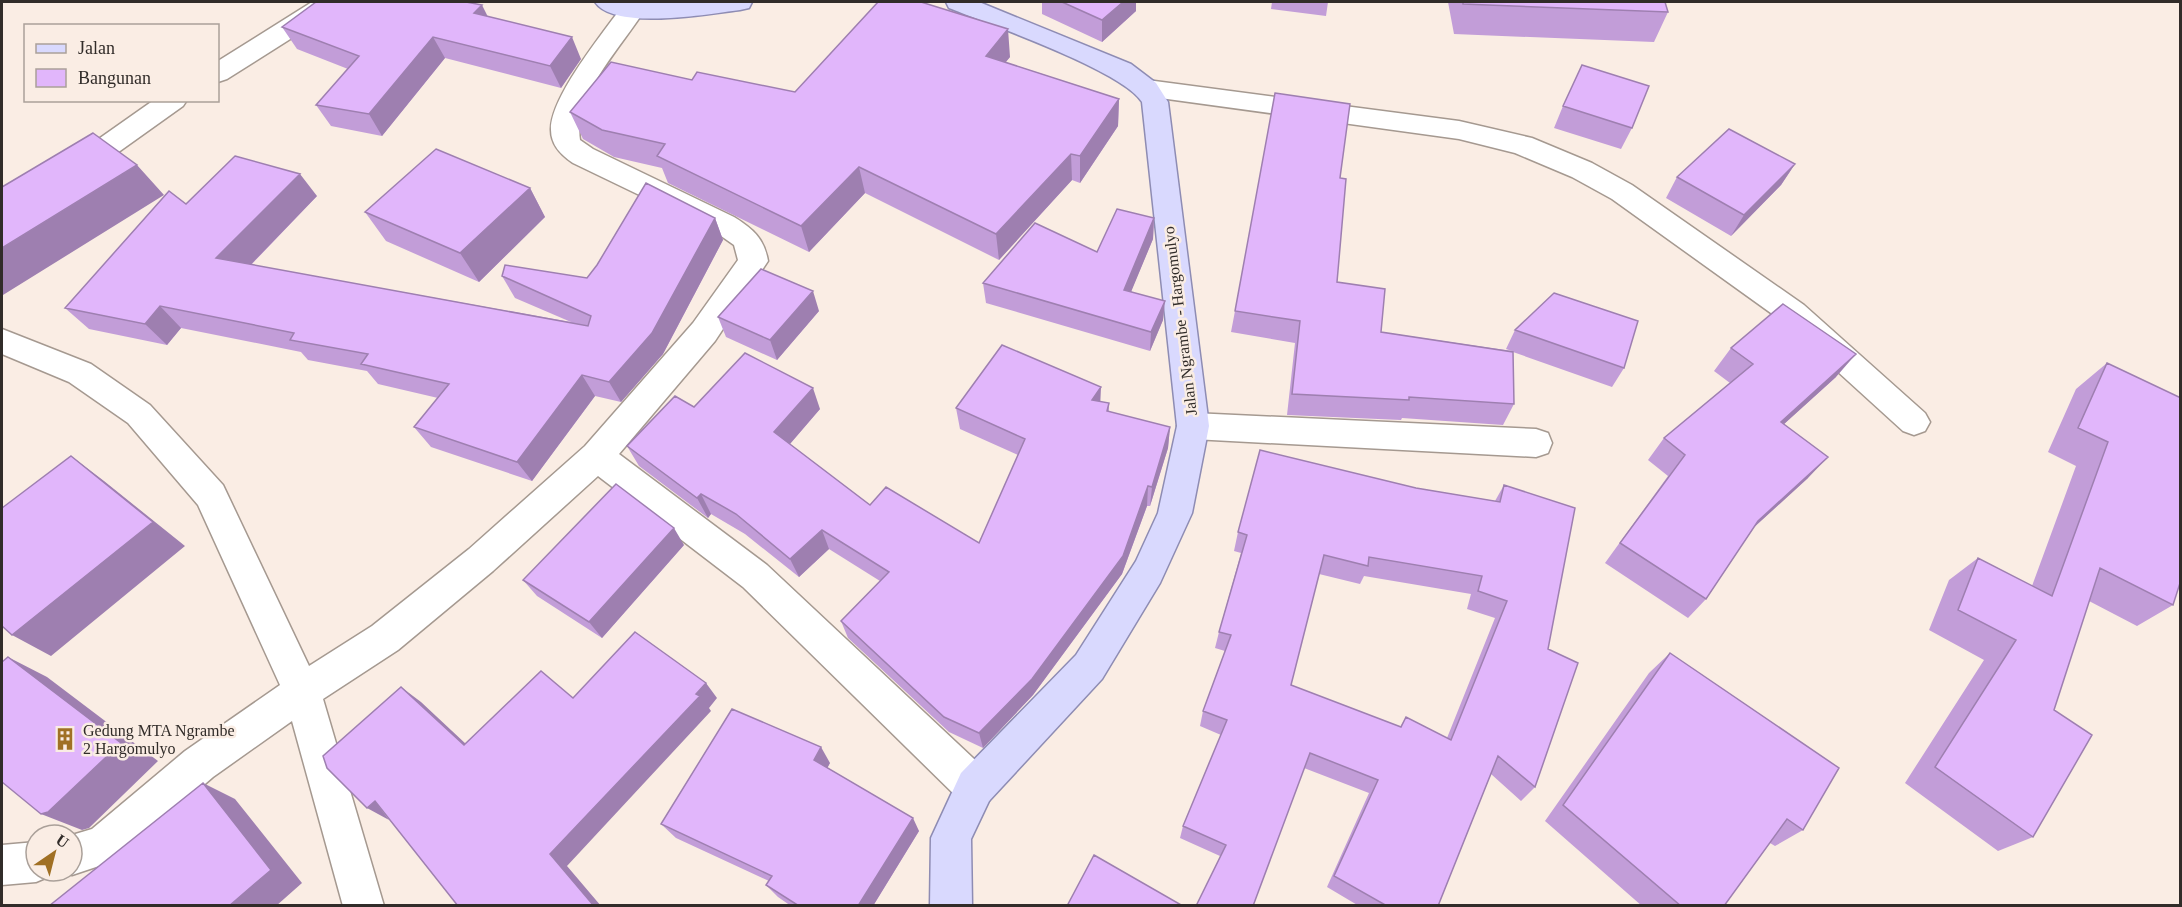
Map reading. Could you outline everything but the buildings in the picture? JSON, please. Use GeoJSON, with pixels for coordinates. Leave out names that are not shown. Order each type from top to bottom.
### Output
{"type":"FeatureCollection","features":[{"type":"Feature","properties":{"kind":"main road"},"geometry":{"type":"LineString","coordinates":[[620,6],[684,9],[740,2]]}},
{"type":"Feature","properties":{"kind":"main road"},"geometry":{"type":"LineString","coordinates":[[958,2],[1122,70],[1147,89]]}},
{"type":"Feature","properties":{"kind":"main road","name":"Jalan Ngrambe - Hargomulyo"},"geometry":{"type":"LineString","coordinates":[[951,906],[951,838],[975,787],[1089,667],[1148,572],[1175,513],[1192,426],[1155,102],[1147,89]]}},
{"type":"Feature","properties":{"kind":"street"},"geometry":{"type":"LineString","coordinates":[[219,72],[327,2]]}},
{"type":"Feature","properties":{"kind":"street"},"geometry":{"type":"LineString","coordinates":[[84,852],[103,846],[199,764],[302,691],[385,639],[481,560],[597,456],[704,332],[753,261],[751,247],[744,237],[583,156],[571,148],[565,139],[564,122],[570,102],[620,6]]}},
{"type":"Feature","properties":{"kind":"street"},"geometry":{"type":"LineString","coordinates":[[1147,89],[1459,130],[1522,145],[1582,170],[1622,192],[1793,313],[1914,422]]}},
{"type":"Feature","properties":{"kind":"street"},"geometry":{"type":"LineString","coordinates":[[2,221],[171,102]]}},
{"type":"Feature","properties":{"kind":"street"},"geometry":{"type":"LineString","coordinates":[[2,341],[80,373],[139,414],[211,495],[302,691],[364,906]]}},
{"type":"Feature","properties":{"kind":"street"},"geometry":{"type":"LineString","coordinates":[[1192,426],[1536,443]]}},
{"type":"Feature","properties":{"kind":"street"},"geometry":{"type":"LineString","coordinates":[[597,456],[755,576],[975,787]]}},
{"type":"Feature","properties":{"kind":"street"},"geometry":{"type":"LineString","coordinates":[[2,865],[24,863]]}},
{"type":"Feature","properties":{"kind":"place","name":"Gedung MTA Ngrambe 2 Hargomulyo"},"geometry":{"type":"Point","coordinates":[65,739]}}]}
